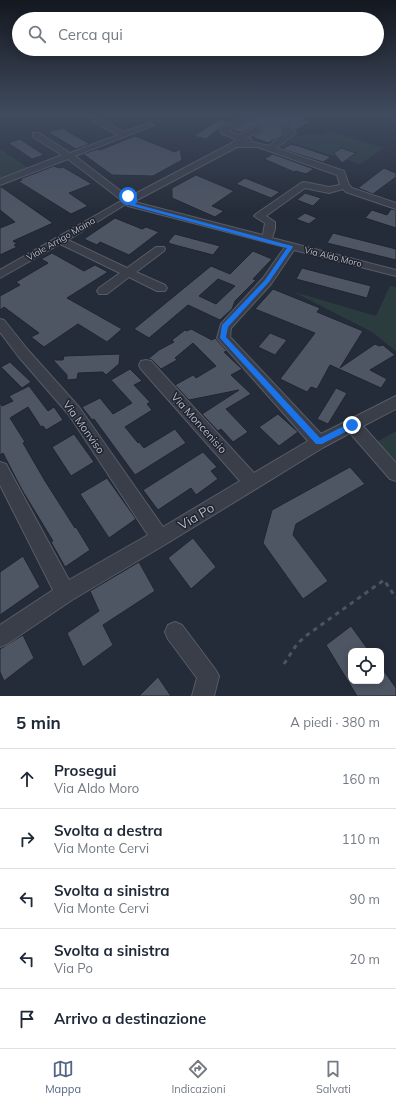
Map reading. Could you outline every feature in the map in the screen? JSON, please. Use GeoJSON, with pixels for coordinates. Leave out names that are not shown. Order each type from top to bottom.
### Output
{"type":"FeatureCollection","features":[{"type":"Feature","properties":{"kind":"street"},"geometry":{"type":"LineString","coordinates":[[54,146],[69,156],[128,201]]}},
{"type":"Feature","properties":{"kind":"street"},"geometry":{"type":"LineString","coordinates":[[0,182],[94,146]]}},
{"type":"Feature","properties":{"kind":"street","name":"Viale Arrigo Maina"},"geometry":{"type":"LineString","coordinates":[[2,271],[226,146]]}},
{"type":"Feature","properties":{"kind":"street"},"geometry":{"type":"LineString","coordinates":[[259,146],[341,173],[345,186],[349,190],[396,206]]}},
{"type":"Feature","properties":{"kind":"street"},"geometry":{"type":"LineString","coordinates":[[266,240],[270,229],[270,222],[259,216],[304,185],[329,190],[345,186]]}},
{"type":"Feature","properties":{"kind":"street","name":"Via Aldo Moro"},"geometry":{"type":"LineString","coordinates":[[128,201],[291,247],[396,273]]}},
{"type":"Feature","properties":{"kind":"street"},"geometry":{"type":"LineString","coordinates":[[60,240],[161,288]]}},
{"type":"Feature","properties":{"kind":"street"},"geometry":{"type":"LineString","coordinates":[[291,247],[267,281],[225,327],[223,338],[319,442]]}},
{"type":"Feature","properties":{"kind":"street"},"geometry":{"type":"LineString","coordinates":[[103,291],[160,249]]}},
{"type":"Feature","properties":{"kind":"street","name":"Via Monviso"},"geometry":{"type":"LineString","coordinates":[[0,323],[23,353],[74,411],[160,538]]}},
{"type":"Feature","properties":{"kind":"street","name":"Via Moncenisio"},"geometry":{"type":"LineString","coordinates":[[146,365],[252,482]]}},
{"type":"Feature","properties":{"kind":"street","name":"Via Po"},"geometry":{"type":"LineString","coordinates":[[0,637],[65,593],[160,538],[319,442],[396,402]]}},
{"type":"Feature","properties":{"kind":"street"},"geometry":{"type":"LineString","coordinates":[[352,425],[396,474]]}},
{"type":"Feature","properties":{"kind":"street"},"geometry":{"type":"LineString","coordinates":[[0,469],[65,593]]}},
{"type":"Feature","properties":{"kind":"street"},"geometry":{"type":"LineString","coordinates":[[176,632],[208,676],[203,696]]}},
{"type":"Feature","properties":{"kind":"path"},"geometry":{"type":"LineString","coordinates":[[284,664],[297,644],[307,635],[384,580],[396,598]]}},
{"type":"Feature","properties":{"kind":"shaded area"},"geometry":{"type":"Polygon","coordinates":[[[304,146],[379,146],[384,148],[360,164],[304,146]]]}},
{"type":"Feature","properties":{"kind":"shaded area"},"geometry":{"type":"Polygon","coordinates":[[[0,149],[30,169],[0,178],[0,149]]]}},
{"type":"Feature","properties":{"kind":"shaded area"},"geometry":{"type":"Polygon","coordinates":[[[390,286],[396,287],[396,351],[372,332],[294,292],[376,316],[390,286]]]}},
{"type":"Feature","properties":{"kind":"shaded area"},"geometry":{"type":"Polygon","coordinates":[[[396,431],[396,461],[377,442],[396,431]]]}},
{"type":"Feature","properties":{"kind":"building"},"geometry":{"type":"Polygon","coordinates":[[[13,146],[31,146],[44,155],[32,159],[13,146]]]}},
{"type":"Feature","properties":{"kind":"building"},"geometry":{"type":"Polygon","coordinates":[[[72,146],[83,146],[76,149],[72,146]]]}},
{"type":"Feature","properties":{"kind":"building"},"geometry":{"type":"Polygon","coordinates":[[[109,146],[161,146],[175,152],[180,149],[182,160],[153,176],[112,175],[83,154],[98,149],[100,150],[109,146]]]}},
{"type":"Feature","properties":{"kind":"building"},"geometry":{"type":"Polygon","coordinates":[[[287,146],[300,146],[331,157],[323,162],[282,149],[287,146]]]}},
{"type":"Feature","properties":{"kind":"building"},"geometry":{"type":"Polygon","coordinates":[[[341,148],[356,153],[342,163],[334,153],[341,148]]]}},
{"type":"Feature","properties":{"kind":"building"},"geometry":{"type":"Polygon","coordinates":[[[273,154],[314,169],[306,174],[296,171],[294,172],[264,159],[273,154]]]}},
{"type":"Feature","properties":{"kind":"building"},"geometry":{"type":"Polygon","coordinates":[[[54,166],[59,168],[63,167],[92,184],[69,193],[88,206],[71,214],[18,181],[54,166]]]}},
{"type":"Feature","properties":{"kind":"building"},"geometry":{"type":"Polygon","coordinates":[[[384,168],[396,173],[396,177],[373,194],[358,188],[384,168]]]}},
{"type":"Feature","properties":{"kind":"building"},"geometry":{"type":"Polygon","coordinates":[[[196,175],[234,191],[212,206],[224,211],[215,217],[172,198],[172,188],[196,175]]]}},
{"type":"Feature","properties":{"kind":"building"},"geometry":{"type":"Polygon","coordinates":[[[245,178],[280,192],[271,198],[236,184],[245,178]]]}},
{"type":"Feature","properties":{"kind":"building"},"geometry":{"type":"Polygon","coordinates":[[[0,186],[53,223],[13,241],[17,244],[14,245],[17,247],[0,255],[0,228],[15,222],[0,210],[0,186]]]}},
{"type":"Feature","properties":{"kind":"building"},"geometry":{"type":"Polygon","coordinates":[[[305,193],[321,198],[313,206],[297,200],[305,193]]]}},
{"type":"Feature","properties":{"kind":"building"},"geometry":{"type":"Polygon","coordinates":[[[391,209],[396,210],[396,228],[365,218],[372,210],[387,215],[391,209]]]}},
{"type":"Feature","properties":{"kind":"building"},"geometry":{"type":"Polygon","coordinates":[[[305,213],[317,218],[309,224],[296,219],[305,213]]]}},
{"type":"Feature","properties":{"kind":"building"},"geometry":{"type":"Polygon","coordinates":[[[115,218],[142,229],[146,227],[159,232],[129,255],[100,242],[97,245],[84,239],[115,218]]]}},
{"type":"Feature","properties":{"kind":"building"},"geometry":{"type":"Polygon","coordinates":[[[333,233],[396,249],[396,260],[327,243],[333,233]]]}},
{"type":"Feature","properties":{"kind":"building"},"geometry":{"type":"Polygon","coordinates":[[[175,234],[220,246],[213,255],[171,244],[168,242],[175,234]]]}},
{"type":"Feature","properties":{"kind":"building"},"geometry":{"type":"Polygon","coordinates":[[[253,251],[272,259],[253,279],[256,280],[235,301],[232,309],[220,320],[188,305],[149,338],[134,329],[211,266],[230,274],[253,251]],[[218,279],[199,296],[216,304],[235,286],[218,279]]]}},
{"type":"Feature","properties":{"kind":"building"},"geometry":{"type":"Polygon","coordinates":[[[52,253],[84,271],[95,265],[108,272],[67,298],[122,329],[107,342],[78,324],[44,347],[31,337],[39,333],[4,307],[0,310],[0,296],[20,285],[16,282],[48,263],[41,259],[52,253]]]}},
{"type":"Feature","properties":{"kind":"building"},"geometry":{"type":"Polygon","coordinates":[[[302,268],[371,286],[367,298],[296,279],[302,268]]]}},
{"type":"Feature","properties":{"kind":"building"},"geometry":{"type":"Polygon","coordinates":[[[273,289],[320,308],[317,312],[363,331],[340,368],[375,344],[379,346],[383,345],[395,355],[370,370],[387,379],[381,388],[330,365],[317,389],[311,387],[307,392],[280,379],[315,333],[255,309],[273,289]]]}},
{"type":"Feature","properties":{"kind":"building"},"geometry":{"type":"Polygon","coordinates":[[[191,329],[212,340],[215,338],[227,351],[224,352],[242,369],[231,375],[251,394],[226,409],[248,432],[233,442],[221,429],[218,431],[202,414],[239,390],[189,400],[175,385],[193,375],[196,378],[216,366],[193,343],[175,358],[177,360],[161,369],[152,360],[148,359],[159,350],[174,342],[172,340],[185,330],[187,331],[191,329]]]}},
{"type":"Feature","properties":{"kind":"building"},"geometry":{"type":"Polygon","coordinates":[[[270,333],[287,340],[275,355],[258,347],[270,333]]]}},
{"type":"Feature","properties":{"kind":"building"},"geometry":{"type":"Polygon","coordinates":[[[120,354],[119,364],[106,375],[103,372],[78,373],[77,379],[67,380],[67,375],[53,360],[63,360],[64,356],[120,354]]]}},
{"type":"Feature","properties":{"kind":"building"},"geometry":{"type":"Polygon","coordinates":[[[10,362],[31,382],[22,388],[1,367],[10,362]]]}},
{"type":"Feature","properties":{"kind":"building"},"geometry":{"type":"Polygon","coordinates":[[[130,369],[142,381],[134,385],[150,402],[147,404],[152,410],[125,427],[144,448],[175,429],[186,443],[135,475],[94,419],[92,420],[82,407],[100,398],[113,414],[132,403],[111,380],[130,369]]]}},
{"type":"Feature","properties":{"kind":"building"},"geometry":{"type":"Polygon","coordinates":[[[29,386],[48,411],[54,407],[63,420],[46,430],[43,426],[41,427],[28,407],[10,418],[25,442],[23,443],[45,481],[90,550],[65,567],[51,542],[53,541],[22,490],[3,453],[0,455],[0,402],[2,406],[13,401],[9,396],[29,386]]]}},
{"type":"Feature","properties":{"kind":"building"},"geometry":{"type":"Polygon","coordinates":[[[336,388],[347,393],[328,424],[317,419],[336,388]]]}},
{"type":"Feature","properties":{"kind":"building"},"geometry":{"type":"Polygon","coordinates":[[[278,414],[298,432],[279,446],[259,427],[278,414]]]}},
{"type":"Feature","properties":{"kind":"building"},"geometry":{"type":"Polygon","coordinates":[[[74,434],[94,462],[71,476],[52,447],[74,434]]]}},
{"type":"Feature","properties":{"kind":"building"},"geometry":{"type":"Polygon","coordinates":[[[203,452],[217,467],[211,471],[218,479],[196,495],[191,488],[158,510],[143,490],[203,452]]]}},
{"type":"Feature","properties":{"kind":"building"},"geometry":{"type":"Polygon","coordinates":[[[350,467],[365,484],[296,524],[293,535],[328,581],[303,599],[263,543],[272,510],[350,467]]]}},
{"type":"Feature","properties":{"kind":"building"},"geometry":{"type":"Polygon","coordinates":[[[107,478],[136,519],[109,538],[80,494],[107,478]]]}},
{"type":"Feature","properties":{"kind":"building"},"geometry":{"type":"Polygon","coordinates":[[[193,538],[216,567],[191,589],[168,558],[193,538]]]}},
{"type":"Feature","properties":{"kind":"building"},"geometry":{"type":"Polygon","coordinates":[[[23,556],[40,587],[0,615],[0,572],[23,556]]]}},
{"type":"Feature","properties":{"kind":"building"},"geometry":{"type":"Polygon","coordinates":[[[139,562],[155,591],[103,625],[113,645],[83,667],[67,633],[99,611],[90,591],[139,562]]]}},
{"type":"Feature","properties":{"kind":"building"},"geometry":{"type":"Polygon","coordinates":[[[351,626],[367,648],[348,648],[348,681],[326,645],[351,626]]]}},
{"type":"Feature","properties":{"kind":"building"},"geometry":{"type":"Polygon","coordinates":[[[23,635],[34,658],[4,681],[0,672],[0,649],[23,635]]]}},
{"type":"Feature","properties":{"kind":"building"},"geometry":{"type":"Polygon","coordinates":[[[384,671],[396,688],[396,696],[357,696],[350,684],[384,684],[384,671]]]}},
{"type":"Feature","properties":{"kind":"building"},"geometry":{"type":"Polygon","coordinates":[[[158,677],[171,696],[139,696],[158,677]]]}},
{"type":"Feature","properties":{"kind":"route"},"geometry":{"type":"LineString","coordinates":[[128,196],[135,199],[135,202],[131,204],[291,247],[267,281],[225,327],[223,338],[319,442],[352,425]]}}]}
